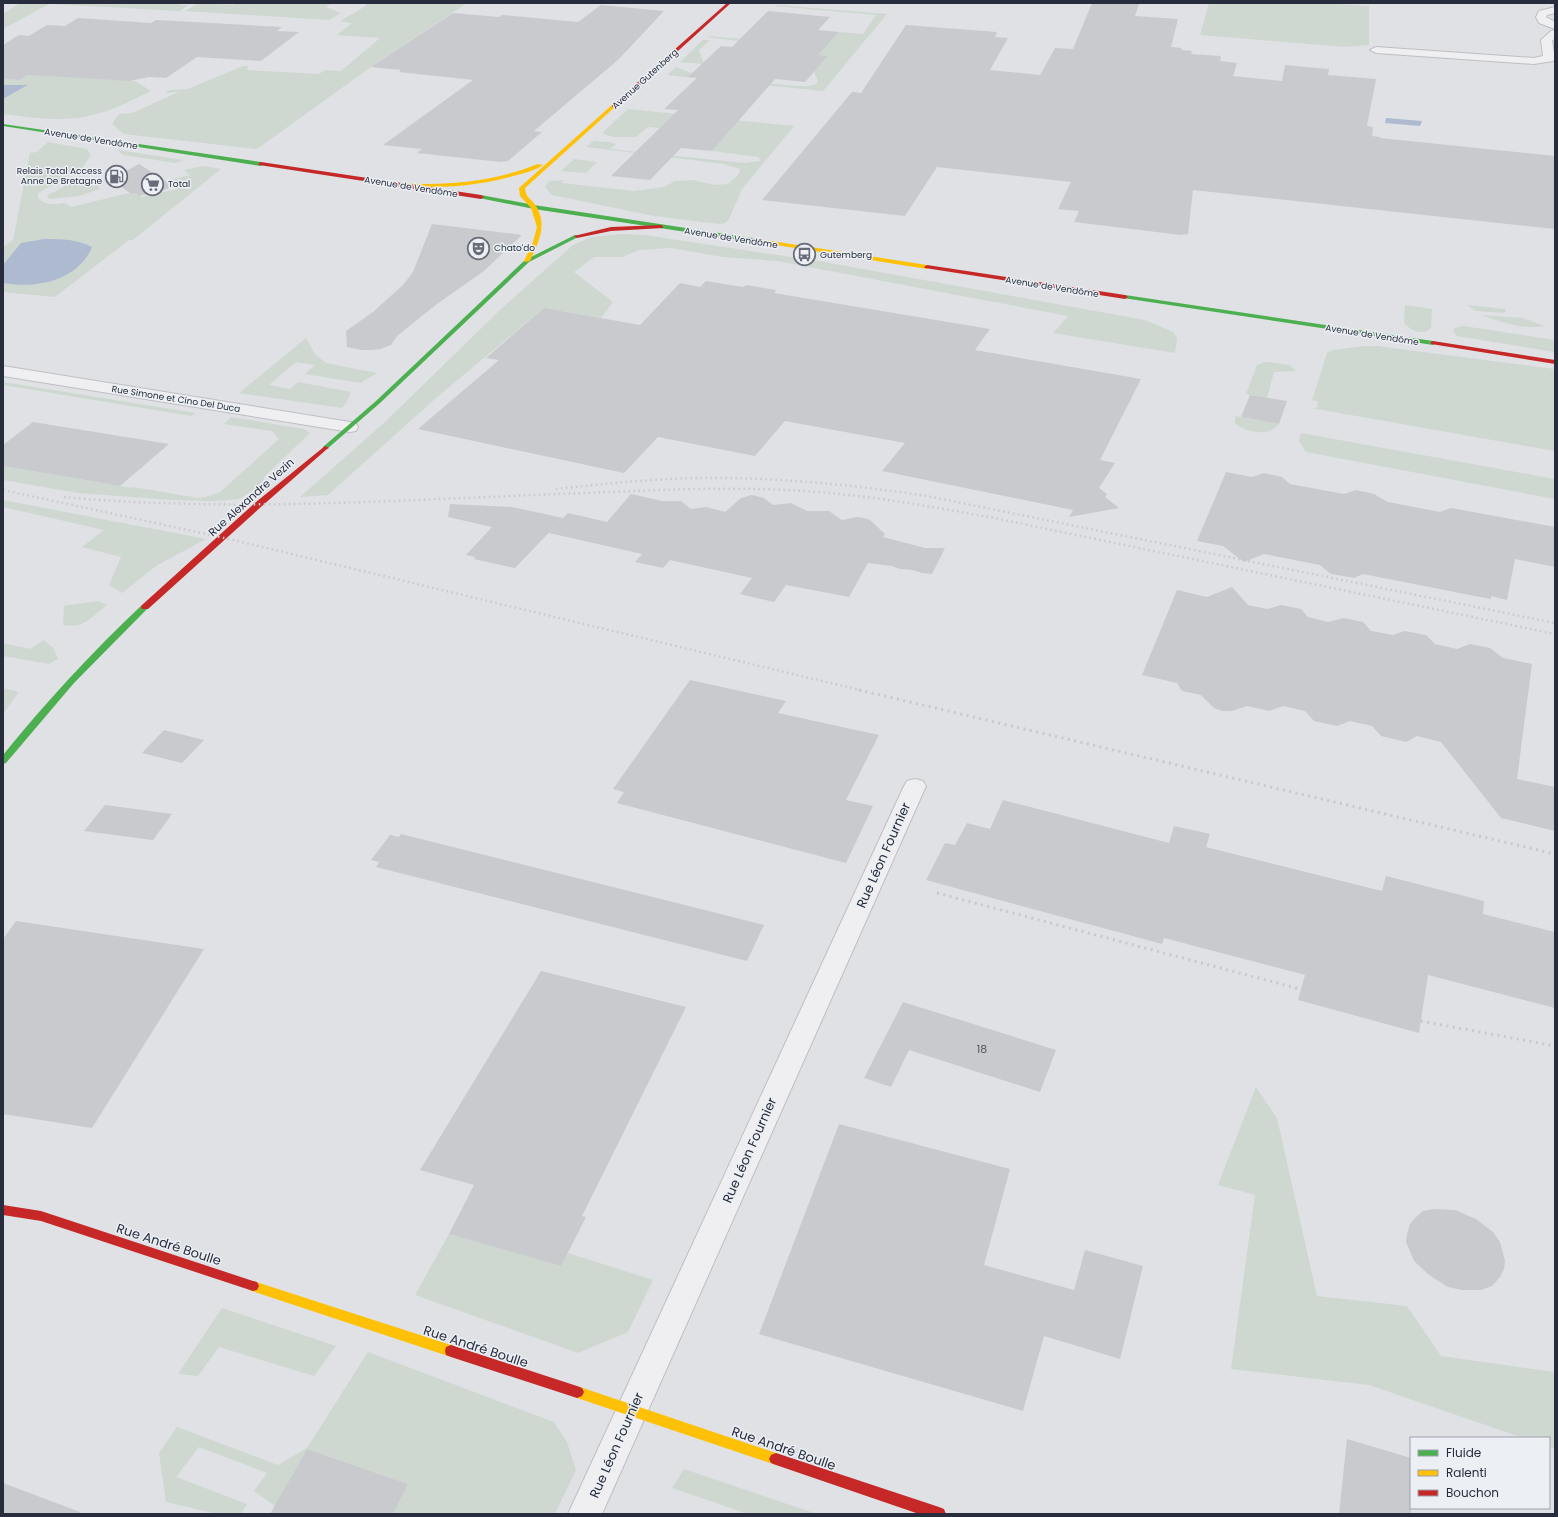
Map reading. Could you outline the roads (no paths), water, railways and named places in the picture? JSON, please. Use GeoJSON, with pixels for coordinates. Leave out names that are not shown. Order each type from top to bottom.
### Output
{"type":"FeatureCollection","features":[{"type":"Feature","properties":{"kind":"main road","name":"Avenue Gutenberg"},"geometry":{"type":"LineString","coordinates":[[534,207],[523,196],[522,188],[729,3]]}},
{"type":"Feature","properties":{"kind":"main road","name":"Avenue de Vendôme"},"geometry":{"type":"LineString","coordinates":[[3,125],[385,183],[661,227],[1555,362]]}},
{"type":"Feature","properties":{"kind":"main road","name":"Avenue Gutenberg"},"geometry":{"type":"LineString","coordinates":[[385,183],[425,186],[478,184],[503,179],[524,172],[560,154]]}},
{"type":"Feature","properties":{"kind":"main road","name":"Rue Alexandre Vezin"},"geometry":{"type":"LineString","coordinates":[[527,262],[536,242],[540,227],[534,207]]}},
{"type":"Feature","properties":{"kind":"main road","name":"Rue Alexandre Vezin"},"geometry":{"type":"LineString","coordinates":[[3,761],[41,713],[117,632],[259,504],[378,402],[527,262],[570,238],[582,234],[611,229],[661,227]]}},
{"type":"Feature","properties":{"kind":"main road","name":"Rue André Boulle"},"geometry":{"type":"LineString","coordinates":[[3,1210],[41,1216],[631,1410],[940,1514]]}},
{"type":"Feature","properties":{"kind":"street"},"geometry":{"type":"LineString","coordinates":[[1555,10],[1543,13],[1541,17],[1543,21],[1555,26]]}},
{"type":"Feature","properties":{"kind":"street"},"geometry":{"type":"LineString","coordinates":[[1376,50],[1534,61],[1549,58],[1546,40],[1555,33]]}},
{"type":"Feature","properties":{"kind":"street","name":"Rue Simone et Cino Del Duca"},"geometry":{"type":"LineString","coordinates":[[3,371],[350,427]]}},
{"type":"Feature","properties":{"kind":"street","name":"Rue Léon Fournier"},"geometry":{"type":"LineString","coordinates":[[585,1514],[915,786]]}},
{"type":"Feature","properties":{"kind":"water"},"geometry":{"type":"Polygon","coordinates":[[[3,85],[28,85],[3,99],[3,85]]]}},
{"type":"Feature","properties":{"kind":"water"},"geometry":{"type":"Polygon","coordinates":[[[1386,118],[1422,121],[1420,126],[1385,123],[1386,118]]]}},
{"type":"Feature","properties":{"kind":"water"},"geometry":{"type":"Polygon","coordinates":[[[44,239],[63,239],[75,241],[92,247],[85,259],[77,268],[54,280],[28,285],[3,283],[3,265],[21,243],[44,239]]]}},
{"type":"Feature","properties":{"kind":"railway"},"geometry":{"type":"LineString","coordinates":[[556,489],[654,480],[733,478],[798,481],[895,491],[927,496],[1555,623]]}},
{"type":"Feature","properties":{"kind":"railway"},"geometry":{"type":"LineString","coordinates":[[64,497],[129,502],[259,504],[390,501],[694,489],[804,491],[850,495],[897,501],[989,517],[1555,634]]}},
{"type":"Feature","properties":{"kind":"railway"},"geometry":{"type":"LineString","coordinates":[[3,490],[229,539],[864,691]]}},
{"type":"Feature","properties":{"kind":"railway"},"geometry":{"type":"LineString","coordinates":[[859,690],[1555,854]]}},
{"type":"Feature","properties":{"kind":"railway"},"geometry":{"type":"LineString","coordinates":[[937,893],[1421,1021],[1555,1046]]}},
{"type":"Feature","properties":{"kind":"place","name":"Relais Total Access Anne De Bretagne"},"geometry":{"type":"Point","coordinates":[117,176]}},
{"type":"Feature","properties":{"kind":"place","name":"Total"},"geometry":{"type":"Point","coordinates":[152,184]}},
{"type":"Feature","properties":{"kind":"place","name":"Chato'do"},"geometry":{"type":"Point","coordinates":[478,248]}},
{"type":"Feature","properties":{"kind":"place","name":"Gutemberg"},"geometry":{"type":"Point","coordinates":[804,255]}}]}
